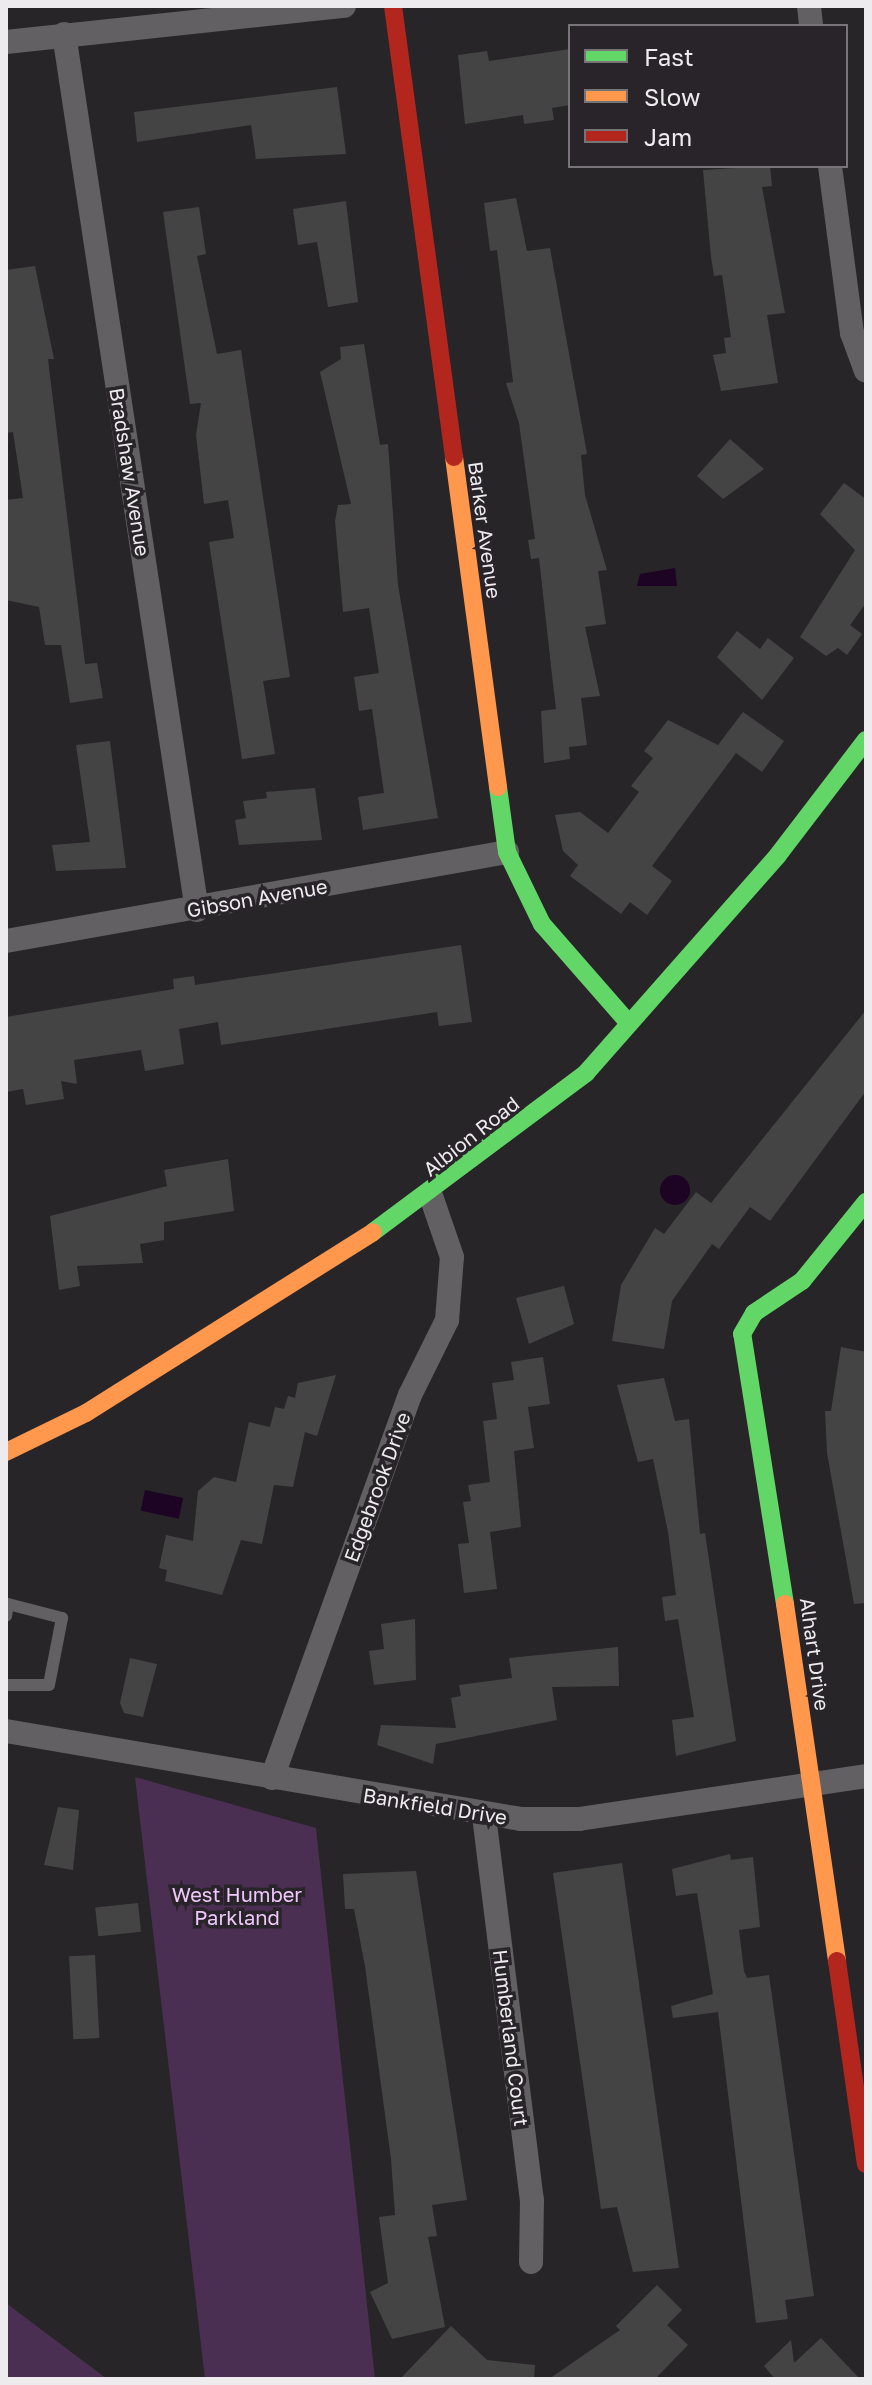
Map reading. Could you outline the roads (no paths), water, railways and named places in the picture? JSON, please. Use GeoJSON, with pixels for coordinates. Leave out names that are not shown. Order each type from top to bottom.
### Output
{"type":"FeatureCollection","features":[{"type":"Feature","properties":{"kind":"street"},"geometry":{"type":"LineString","coordinates":[[6,42],[344,6]]}},
{"type":"Feature","properties":{"kind":"street","name":"Barker Avenue"},"geometry":{"type":"LineString","coordinates":[[393,6],[507,852],[542,924],[627,1021]]}},
{"type":"Feature","properties":{"kind":"street","name":"Bradshaw Avenue"},"geometry":{"type":"LineString","coordinates":[[64,34],[197,910]]}},
{"type":"Feature","properties":{"kind":"street"},"geometry":{"type":"LineString","coordinates":[[830,168],[852,333],[866,371]]}},
{"type":"Feature","properties":{"kind":"street","name":"Albion Road"},"geometry":{"type":"LineString","coordinates":[[6,1452],[86,1413],[431,1196],[586,1073],[627,1021],[778,855],[866,740]]}},
{"type":"Feature","properties":{"kind":"street","name":"Gibson Avenue"},"geometry":{"type":"LineString","coordinates":[[6,941],[197,910],[507,852]]}},
{"type":"Feature","properties":{"kind":"street","name":"Edgebrook Drive"},"geometry":{"type":"LineString","coordinates":[[272,1778],[410,1395],[447,1320],[452,1257],[431,1196]]}},
{"type":"Feature","properties":{"kind":"street","name":"Alhart Drive"},"geometry":{"type":"LineString","coordinates":[[866,1202],[802,1281],[754,1313],[742,1334],[812,1784],[866,2164]]}},
{"type":"Feature","properties":{"kind":"street","name":"Bankfield Drive"},"geometry":{"type":"LineString","coordinates":[[6,1731],[484,1816],[579,1819],[866,1776]]}},
{"type":"Feature","properties":{"kind":"street","name":"Humberland Court"},"geometry":{"type":"LineString","coordinates":[[484,1816],[532,2200],[531,2262]]}},
{"type":"Feature","properties":{"kind":"lane"},"geometry":{"type":"LineString","coordinates":[[6,1616],[8,1604],[62,1618],[49,1685],[6,1685]]}},
{"type":"Feature","properties":{"kind":"park label","name":"West Humber Parkland"},"geometry":{"type":"Point","coordinates":[237,1906]}}]}
